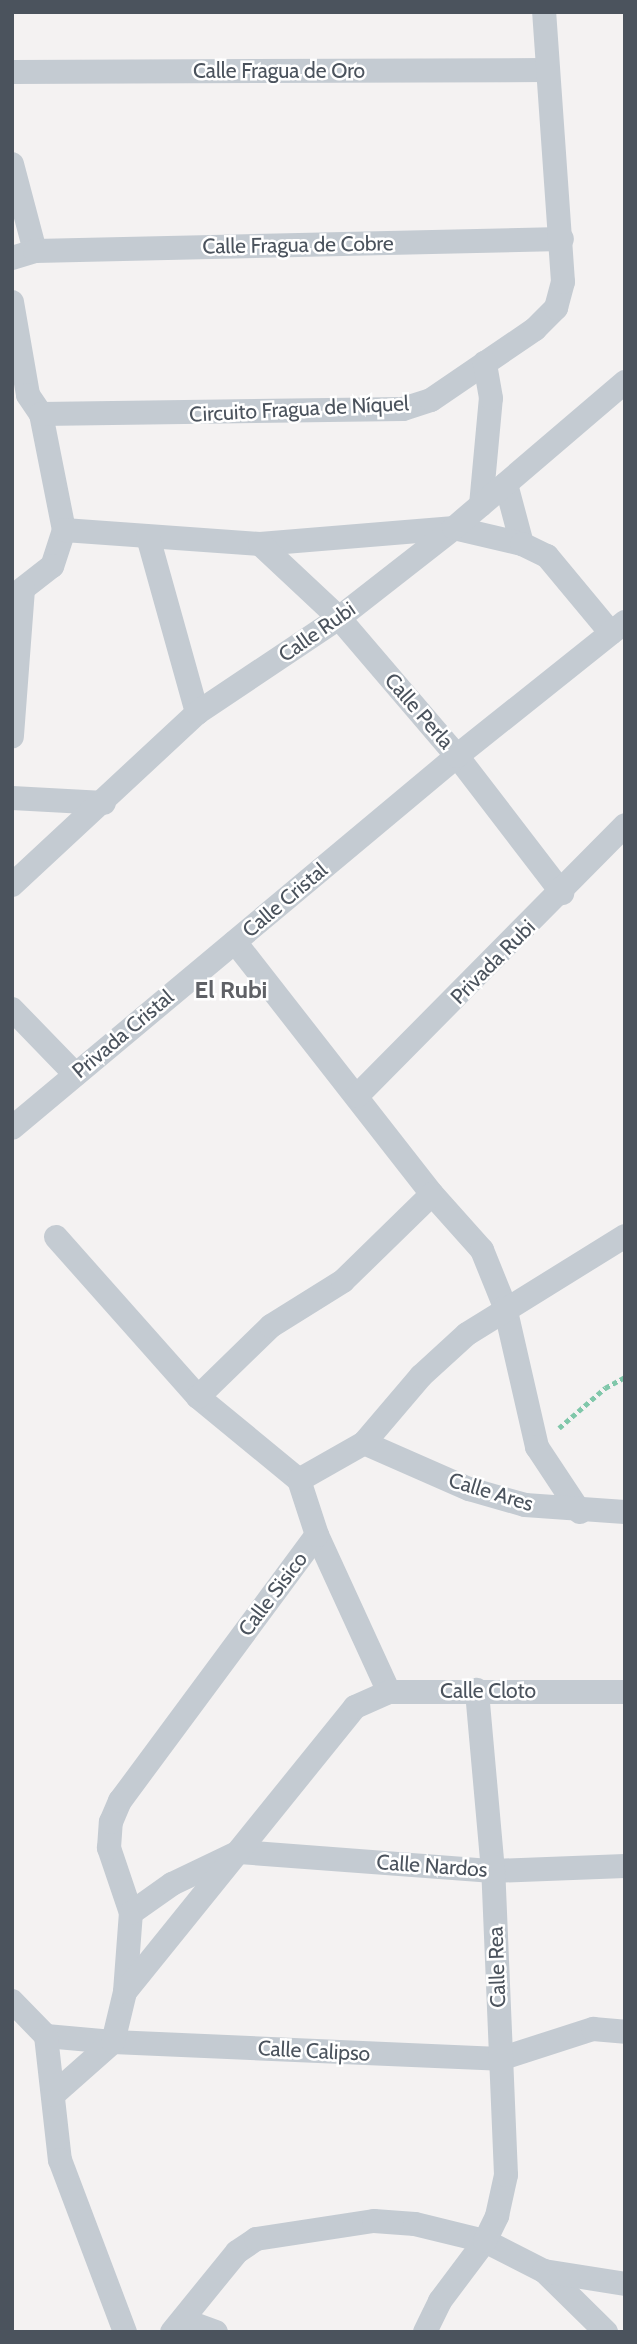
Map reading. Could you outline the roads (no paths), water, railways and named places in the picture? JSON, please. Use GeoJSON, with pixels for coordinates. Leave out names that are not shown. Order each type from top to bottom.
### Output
{"type":"FeatureCollection","features":[{"type":"Feature","properties":{"kind":"street","name":"Circuito Fragua de Níquel"},"geometry":{"type":"LineString","coordinates":[[40,414],[403,409],[431,400],[536,329],[556,308],[563,282],[544,12]]}},
{"type":"Feature","properties":{"kind":"street","name":"Calle Fragua de Oro"},"geometry":{"type":"LineString","coordinates":[[12,72],[546,70]]}},
{"type":"Feature","properties":{"kind":"street"},"geometry":{"type":"LineString","coordinates":[[12,164],[23,254]]}},
{"type":"Feature","properties":{"kind":"street","name":"Calle Fragua de Cobre"},"geometry":{"type":"LineString","coordinates":[[23,254],[562,239]]}},
{"type":"Feature","properties":{"kind":"street"},"geometry":{"type":"LineString","coordinates":[[12,302],[27,394],[40,414],[64,530],[52,566],[18,589],[13,726]]}},
{"type":"Feature","properties":{"kind":"street"},"geometry":{"type":"LineString","coordinates":[[481,505],[491,397],[485,363]]}},
{"type":"Feature","properties":{"kind":"street","name":"Calle Rubi"},"geometry":{"type":"LineString","coordinates":[[12,885],[104,803],[197,713],[339,618],[454,528],[625,382]]}},
{"type":"Feature","properties":{"kind":"street"},"geometry":{"type":"LineString","coordinates":[[506,484],[522,544]]}},
{"type":"Feature","properties":{"kind":"street"},"geometry":{"type":"LineString","coordinates":[[64,530],[260,544],[454,528],[522,544],[547,556],[618,628]]}},
{"type":"Feature","properties":{"kind":"street"},"geometry":{"type":"LineString","coordinates":[[148,537],[197,713]]}},
{"type":"Feature","properties":{"kind":"street","name":"Calle Perla"},"geometry":{"type":"LineString","coordinates":[[260,544],[339,618],[457,755],[562,893]]}},
{"type":"Feature","properties":{"kind":"street","name":"Calle Cristal"},"geometry":{"type":"LineString","coordinates":[[580,1512],[537,1447],[505,1307],[482,1250],[432,1194],[234,942],[457,755],[618,628]]}},
{"type":"Feature","properties":{"kind":"street"},"geometry":{"type":"LineString","coordinates":[[12,798],[104,803]]}},
{"type":"Feature","properties":{"kind":"street","name":"Privada Rubi"},"geometry":{"type":"LineString","coordinates":[[357,1096],[562,893],[625,825]]}},
{"type":"Feature","properties":{"kind":"street","name":"Privada Cristal"},"geometry":{"type":"LineString","coordinates":[[12,1128],[234,942]]}},
{"type":"Feature","properties":{"kind":"street"},"geometry":{"type":"LineString","coordinates":[[12,1009],[75,1074]]}},
{"type":"Feature","properties":{"kind":"street"},"geometry":{"type":"LineString","coordinates":[[198,1397],[271,1326],[343,1281],[432,1194]]}},
{"type":"Feature","properties":{"kind":"street"},"geometry":{"type":"LineString","coordinates":[[56,1237],[198,1397],[299,1480],[363,1443],[421,1376],[505,1307],[625,1236]]}},
{"type":"Feature","properties":{"kind":"street","name":"Calle Ares"},"geometry":{"type":"LineString","coordinates":[[363,1443],[469,1489],[525,1505],[580,1512],[625,1512]]}},
{"type":"Feature","properties":{"kind":"street","name":"Calle Sisico"},"geometry":{"type":"LineString","coordinates":[[131,1913],[109,1848],[120,1801],[317,1535],[299,1480]]}},
{"type":"Feature","properties":{"kind":"street"},"geometry":{"type":"LineString","coordinates":[[317,1535],[389,1692]]}},
{"type":"Feature","properties":{"kind":"street","name":"Calle Rea"},"geometry":{"type":"LineString","coordinates":[[425,2332],[440,2301],[485,2241],[497,2216],[506,2175],[493,1871],[477,1690]]}},
{"type":"Feature","properties":{"kind":"street","name":"Calle Cloto"},"geometry":{"type":"LineString","coordinates":[[239,1852],[355,1707],[389,1692],[625,1692]]}},
{"type":"Feature","properties":{"kind":"street"},"geometry":{"type":"LineString","coordinates":[[53,2095],[113,2042],[125,1992],[131,1913],[172,1884],[239,1852]]}},
{"type":"Feature","properties":{"kind":"street"},"geometry":{"type":"LineString","coordinates":[[125,1992],[239,1852]]}},
{"type":"Feature","properties":{"kind":"street","name":"Calle Nardos"},"geometry":{"type":"LineString","coordinates":[[239,1852],[493,1871],[625,1866]]}},
{"type":"Feature","properties":{"kind":"street"},"geometry":{"type":"LineString","coordinates":[[12,2001],[46,2036],[60,2160],[125,2332]]}},
{"type":"Feature","properties":{"kind":"street","name":"Calle Calipso"},"geometry":{"type":"LineString","coordinates":[[46,2036],[113,2042],[500,2059],[593,2029],[625,2032]]}},
{"type":"Feature","properties":{"kind":"street"},"geometry":{"type":"LineString","coordinates":[[216,2332],[178,2326],[237,2252],[256,2239],[374,2221],[415,2224],[485,2241],[544,2272],[606,2332]]}},
{"type":"Feature","properties":{"kind":"street"},"geometry":{"type":"LineString","coordinates":[[544,2272],[625,2284]]}},
{"type":"Feature","properties":{"kind":"district","name":"El Rubi"},"geometry":{"type":"Point","coordinates":[231,990]}}]}
